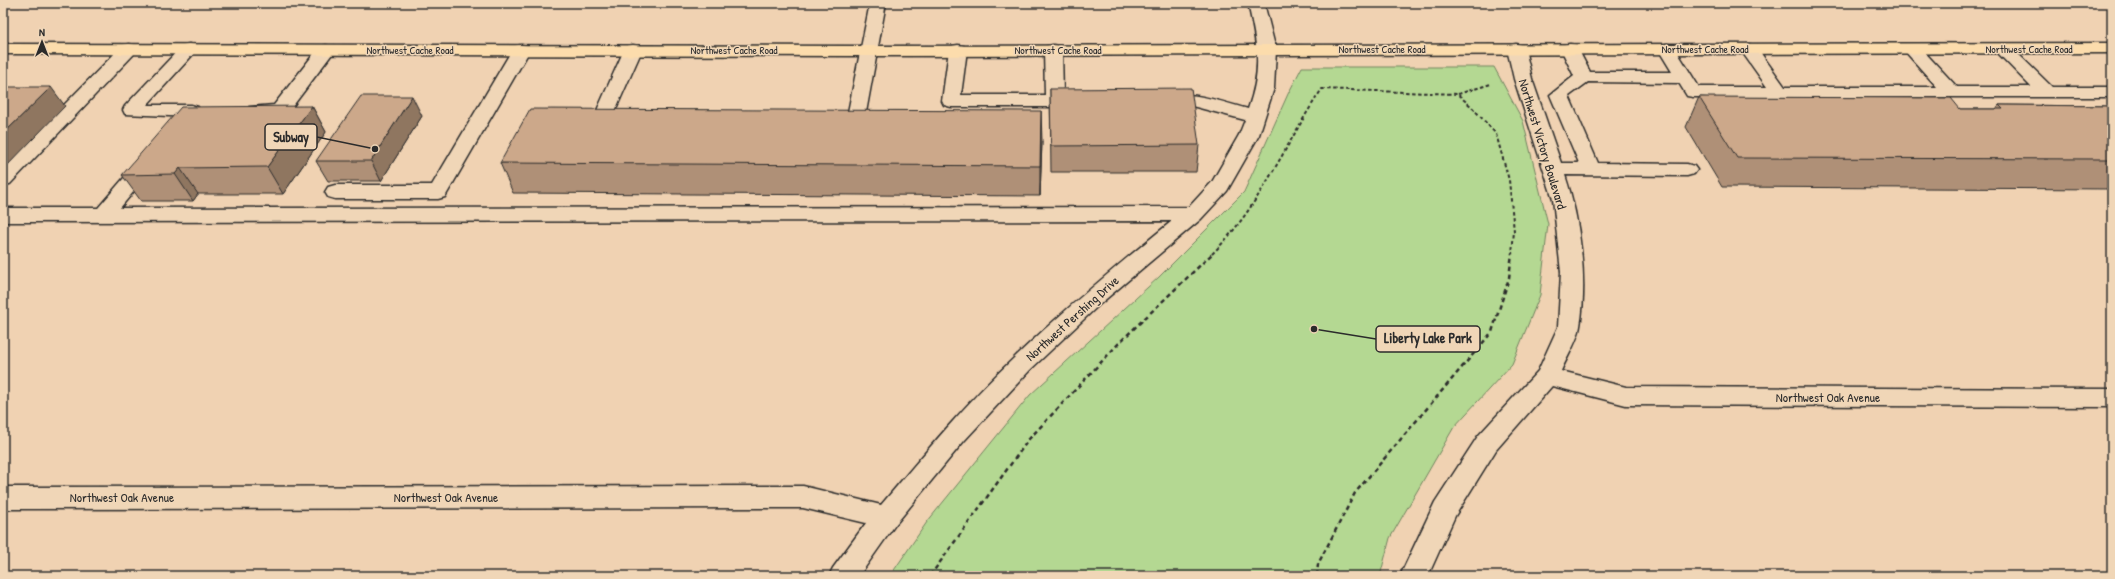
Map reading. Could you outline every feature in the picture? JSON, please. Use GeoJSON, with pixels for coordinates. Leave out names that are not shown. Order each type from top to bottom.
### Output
{"type":"FeatureCollection","features":[{"type":"Feature","properties":{"kind":"main road","name":"Northwest Cache Road"},"geometry":{"type":"LineString","coordinates":[[5,50],[2111,49]]}},
{"type":"Feature","properties":{"kind":"street"},"geometry":{"type":"LineString","coordinates":[[817,118],[856,118],[878,3]]}},
{"type":"Feature","properties":{"kind":"street","name":"Northwest Pershing Drive"},"geometry":{"type":"LineString","coordinates":[[843,576],[886,517],[954,434],[1022,364],[1092,298],[1194,214],[1220,186],[1249,135],[1265,88],[1267,50],[1256,3]]}},
{"type":"Feature","properties":{"kind":"street"},"geometry":{"type":"LineString","coordinates":[[3,179],[128,49]]}},
{"type":"Feature","properties":{"kind":"street"},"geometry":{"type":"LineString","coordinates":[[176,128],[199,111],[132,110],[189,49]]}},
{"type":"Feature","properties":{"kind":"street","name":"Northwest Victory Boulevard"},"geometry":{"type":"LineString","coordinates":[[1414,576],[1444,510],[1487,443],[1547,376],[1569,327],[1572,272],[1563,199],[1524,79],[1516,49]]}},
{"type":"Feature","properties":{"kind":"street"},"geometry":{"type":"LineString","coordinates":[[1570,49],[1584,77]]}},
{"type":"Feature","properties":{"kind":"street"},"geometry":{"type":"LineString","coordinates":[[1667,49],[1693,92],[2112,92]]}},
{"type":"Feature","properties":{"kind":"street"},"geometry":{"type":"LineString","coordinates":[[1749,49],[1780,92]]}},
{"type":"Feature","properties":{"kind":"street"},"geometry":{"type":"LineString","coordinates":[[1912,49],[1952,92]]}},
{"type":"Feature","properties":{"kind":"street"},"geometry":{"type":"LineString","coordinates":[[2004,49],[2047,92]]}},
{"type":"Feature","properties":{"kind":"street"},"geometry":{"type":"LineString","coordinates":[[235,111],[279,111],[326,50]]}},
{"type":"Feature","properties":{"kind":"street"},"geometry":{"type":"LineString","coordinates":[[335,192],[438,192],[521,50]]}},
{"type":"Feature","properties":{"kind":"street"},"geometry":{"type":"LineString","coordinates":[[633,50],[603,117],[643,118]]}},
{"type":"Feature","properties":{"kind":"street"},"geometry":{"type":"LineString","coordinates":[[958,50],[951,101],[1100,101]]}},
{"type":"Feature","properties":{"kind":"street"},"geometry":{"type":"LineString","coordinates":[[1053,50],[1054,101]]}},
{"type":"Feature","properties":{"kind":"street"},"geometry":{"type":"LineString","coordinates":[[1591,169],[1558,95],[1584,77],[1684,78]]}},
{"type":"Feature","properties":{"kind":"street"},"geometry":{"type":"LineString","coordinates":[[1146,101],[1192,100],[1255,117]]}},
{"type":"Feature","properties":{"kind":"street"},"geometry":{"type":"LineString","coordinates":[[103,215],[162,145]]}},
{"type":"Feature","properties":{"kind":"street"},"geometry":{"type":"LineString","coordinates":[[1553,169],[1687,170]]}},
{"type":"Feature","properties":{"kind":"street"},"geometry":{"type":"LineString","coordinates":[[3,215],[1194,214]]}},
{"type":"Feature","properties":{"kind":"street","name":"Northwest Oak Avenue"},"geometry":{"type":"LineString","coordinates":[[1547,376],[1626,396],[2112,398]]}},
{"type":"Feature","properties":{"kind":"street","name":"Northwest Oak Avenue"},"geometry":{"type":"LineString","coordinates":[[3,498],[803,497],[886,517]]}},
{"type":"Feature","properties":{"kind":"path"},"geometry":{"type":"LineString","coordinates":[[930,576],[1030,439],[1121,341],[1225,241],[1266,185],[1305,114],[1322,89],[1457,94],[1471,106],[1496,134],[1499,142],[1509,180],[1514,231],[1510,278],[1492,332],[1355,493],[1318,564],[1317,576]]}},
{"type":"Feature","properties":{"kind":"green space"},"geometry":{"type":"Polygon","coordinates":[[[1302,67],[1494,67],[1523,121],[1548,224],[1540,295],[1512,364],[1454,427],[1390,538],[1380,576],[890,576],[927,522],[1030,395],[1159,277],[1244,192],[1288,94],[1302,67]]]}},
{"type":"Feature","properties":{"kind":"building"},"geometry":{"type":"Polygon","coordinates":[[[3,87],[51,87],[3,134],[3,87]]]}},
{"type":"Feature","properties":{"kind":"building"},"geometry":{"type":"Polygon","coordinates":[[[1191,88],[1199,145],[1051,146],[1050,89],[1191,88]]]}},
{"type":"Feature","properties":{"kind":"building"},"geometry":{"type":"Polygon","coordinates":[[[361,96],[412,96],[371,161],[316,161],[361,96]]]}},
{"type":"Feature","properties":{"kind":"building"},"geometry":{"type":"Polygon","coordinates":[[[1699,97],[1951,98],[1960,109],[2003,109],[1999,105],[2112,106],[2112,159],[1737,158],[1699,97]]]}},
{"type":"Feature","properties":{"kind":"building"},"geometry":{"type":"Polygon","coordinates":[[[312,106],[267,167],[180,168],[175,174],[122,175],[181,107],[312,106]]]}},
{"type":"Feature","properties":{"kind":"building"},"geometry":{"type":"Polygon","coordinates":[[[530,109],[1041,111],[1040,166],[500,163],[530,109]]]}},
{"type":"Feature","properties":{"kind":"place","name":"Subway"},"geometry":{"type":"Point","coordinates":[375,149]}},
{"type":"Feature","properties":{"kind":"place","name":"Liberty Lake Park"},"geometry":{"type":"Point","coordinates":[1314,329]}}]}
